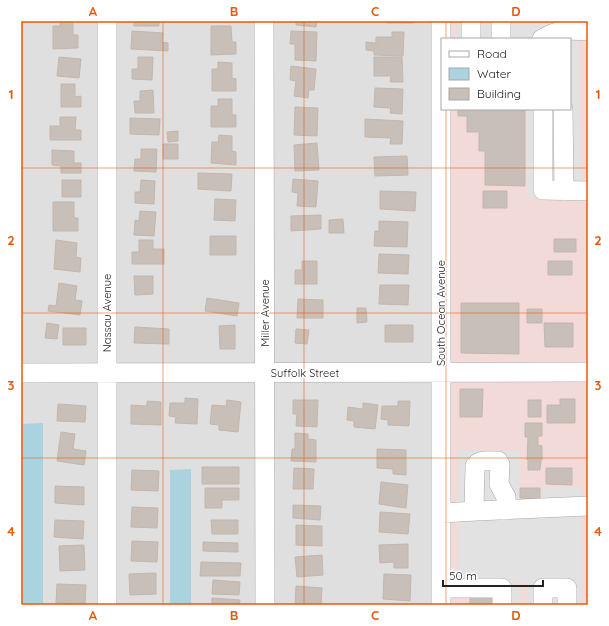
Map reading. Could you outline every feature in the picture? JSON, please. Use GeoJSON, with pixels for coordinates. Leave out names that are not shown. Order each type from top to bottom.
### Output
{"type":"FeatureCollection","features":[{"type":"Feature","properties":{"kind":"street","name":"Nassau Avenue"},"geometry":{"type":"LineString","coordinates":[[107,21],[107,605]]}},
{"type":"Feature","properties":{"kind":"street","name":"Miller Avenue"},"geometry":{"type":"LineString","coordinates":[[264,21],[265,605]]}},
{"type":"Feature","properties":{"kind":"street","name":"South Ocean Avenue"},"geometry":{"type":"LineString","coordinates":[[441,21],[441,596]]}},
{"type":"Feature","properties":{"kind":"street"},"geometry":{"type":"LineString","coordinates":[[471,21],[471,38]]}},
{"type":"Feature","properties":{"kind":"street"},"geometry":{"type":"LineString","coordinates":[[501,21],[501,38]]}},
{"type":"Feature","properties":{"kind":"street"},"geometry":{"type":"LineString","coordinates":[[545,38],[555,32],[562,35],[588,31]]}},
{"type":"Feature","properties":{"kind":"street"},"geometry":{"type":"LineString","coordinates":[[543,110],[543,190],[588,191]]}},
{"type":"Feature","properties":{"kind":"street"},"geometry":{"type":"LineString","coordinates":[[563,110],[564,191]]}},
{"type":"Feature","properties":{"kind":"street","name":"Suffolk Street"},"geometry":{"type":"LineString","coordinates":[[21,373],[588,372]]}},
{"type":"Feature","properties":{"kind":"street"},"geometry":{"type":"LineString","coordinates":[[477,511],[474,509],[475,466],[481,461],[498,461],[500,464],[499,484],[506,497],[506,510]]}},
{"type":"Feature","properties":{"kind":"street"},"geometry":{"type":"LineString","coordinates":[[441,513],[588,506]]}},
{"type":"Feature","properties":{"kind":"street"},"geometry":{"type":"LineString","coordinates":[[441,596],[502,588],[502,605]]}},
{"type":"Feature","properties":{"kind":"street"},"geometry":{"type":"LineString","coordinates":[[543,605],[543,588],[567,588],[567,605]]}},
{"type":"Feature","properties":{"kind":"shaded area"},"geometry":{"type":"Polygon","coordinates":[[[21,21],[439,21],[437,605],[21,605],[21,21]]]}},
{"type":"Feature","properties":{"kind":"shaded area"},"geometry":{"type":"Polygon","coordinates":[[[439,21],[588,21],[588,605],[437,605],[439,21]]]}},
{"type":"Feature","properties":{"kind":"shaded area"},"geometry":{"type":"Polygon","coordinates":[[[456,21],[578,21],[582,198],[526,197],[526,110],[571,110],[571,38],[456,38],[456,21]]]}},
{"type":"Feature","properties":{"kind":"shaded area"},"geometry":{"type":"Polygon","coordinates":[[[458,450],[520,451],[520,498],[540,499],[540,488],[581,487],[582,605],[527,605],[526,581],[499,582],[520,585],[520,605],[496,605],[496,595],[458,595],[458,450]]]}},
{"type":"Feature","properties":{"kind":"water"},"geometry":{"type":"Polygon","coordinates":[[[43,423],[43,605],[21,605],[21,424],[43,423]]]}},
{"type":"Feature","properties":{"kind":"water"},"geometry":{"type":"Polygon","coordinates":[[[191,469],[191,605],[170,605],[170,470],[191,469]]]}},
{"type":"Feature","properties":{"kind":"building"},"geometry":{"type":"Polygon","coordinates":[[[60,21],[73,21],[73,35],[78,35],[78,48],[53,49],[53,26],[60,26],[60,21]]]}},
{"type":"Feature","properties":{"kind":"building"},"geometry":{"type":"Polygon","coordinates":[[[134,21],[159,21],[159,26],[134,26],[134,21]]]}},
{"type":"Feature","properties":{"kind":"building"},"geometry":{"type":"Polygon","coordinates":[[[296,21],[317,21],[316,27],[296,25],[296,21]]]}},
{"type":"Feature","properties":{"kind":"building"},"geometry":{"type":"Polygon","coordinates":[[[386,21],[413,21],[413,23],[386,23],[386,21]]]}},
{"type":"Feature","properties":{"kind":"building"},"geometry":{"type":"Polygon","coordinates":[[[211,26],[231,26],[232,42],[236,42],[236,54],[211,55],[211,26]]]}},
{"type":"Feature","properties":{"kind":"building"},"geometry":{"type":"Polygon","coordinates":[[[132,31],[163,33],[162,42],[168,43],[168,51],[131,49],[132,31]]]}},
{"type":"Feature","properties":{"kind":"building"},"geometry":{"type":"Polygon","coordinates":[[[291,31],[317,32],[316,61],[295,60],[295,44],[290,44],[291,31]]]}},
{"type":"Feature","properties":{"kind":"building"},"geometry":{"type":"Polygon","coordinates":[[[392,32],[404,32],[403,56],[374,55],[374,51],[366,50],[366,42],[376,43],[376,37],[392,37],[392,32]]]}},
{"type":"Feature","properties":{"kind":"building"},"geometry":{"type":"Polygon","coordinates":[[[59,57],[81,59],[79,78],[57,76],[59,57]]]}},
{"type":"Feature","properties":{"kind":"building"},"geometry":{"type":"Polygon","coordinates":[[[138,57],[153,57],[152,80],[132,79],[132,69],[138,69],[138,57]]]}},
{"type":"Feature","properties":{"kind":"building"},"geometry":{"type":"Polygon","coordinates":[[[374,57],[402,57],[403,82],[390,82],[391,76],[374,76],[374,57]]]}},
{"type":"Feature","properties":{"kind":"building"},"geometry":{"type":"Polygon","coordinates":[[[218,62],[232,63],[232,78],[236,79],[236,91],[212,91],[212,69],[218,69],[218,62]]]}},
{"type":"Feature","properties":{"kind":"building"},"geometry":{"type":"Polygon","coordinates":[[[291,66],[316,69],[314,90],[309,90],[308,98],[294,96],[296,81],[290,80],[291,66]]]}},
{"type":"Feature","properties":{"kind":"building"},"geometry":{"type":"Polygon","coordinates":[[[61,84],[75,84],[75,97],[81,96],[81,107],[61,107],[61,84]]]}},
{"type":"Feature","properties":{"kind":"building"},"geometry":{"type":"Polygon","coordinates":[[[375,88],[403,89],[402,114],[390,113],[391,108],[374,107],[375,88]]]}},
{"type":"Feature","properties":{"kind":"building"},"geometry":{"type":"Polygon","coordinates":[[[153,90],[154,113],[135,113],[134,101],[140,101],[140,91],[153,90]]]}},
{"type":"Feature","properties":{"kind":"building"},"geometry":{"type":"Polygon","coordinates":[[[218,99],[232,99],[232,115],[236,115],[236,127],[211,127],[211,106],[218,106],[218,99]]]}},
{"type":"Feature","properties":{"kind":"building"},"geometry":{"type":"Polygon","coordinates":[[[295,107],[318,108],[317,136],[294,135],[295,107]]]}},
{"type":"Feature","properties":{"kind":"building"},"geometry":{"type":"Polygon","coordinates":[[[458,110],[525,110],[525,186],[485,185],[485,151],[479,151],[479,132],[467,132],[467,116],[458,116],[458,110]]]}},
{"type":"Feature","properties":{"kind":"building"},"geometry":{"type":"Polygon","coordinates":[[[60,117],[76,117],[75,130],[81,130],[81,140],[50,140],[50,126],[60,126],[60,117]]]}},
{"type":"Feature","properties":{"kind":"building"},"geometry":{"type":"Polygon","coordinates":[[[130,118],[160,119],[159,135],[130,134],[130,118]]]}},
{"type":"Feature","properties":{"kind":"building"},"geometry":{"type":"Polygon","coordinates":[[[365,119],[403,121],[402,144],[390,144],[391,138],[365,137],[365,119]]]}},
{"type":"Feature","properties":{"kind":"building"},"geometry":{"type":"Polygon","coordinates":[[[178,131],[178,141],[168,142],[167,132],[178,131]]]}},
{"type":"Feature","properties":{"kind":"building"},"geometry":{"type":"Polygon","coordinates":[[[219,135],[232,136],[232,151],[236,152],[236,165],[211,163],[212,142],[218,142],[219,135]]]}},
{"type":"Feature","properties":{"kind":"building"},"geometry":{"type":"Polygon","coordinates":[[[317,143],[319,170],[295,171],[294,145],[317,143]]]}},
{"type":"Feature","properties":{"kind":"building"},"geometry":{"type":"Polygon","coordinates":[[[163,144],[178,144],[178,159],[163,159],[163,144]]]}},
{"type":"Feature","properties":{"kind":"building"},"geometry":{"type":"Polygon","coordinates":[[[141,149],[157,149],[156,172],[134,171],[135,159],[141,159],[141,149]]]}},
{"type":"Feature","properties":{"kind":"building"},"geometry":{"type":"Polygon","coordinates":[[[52,150],[74,151],[74,163],[81,163],[81,173],[61,173],[61,166],[52,165],[52,150]]]}},
{"type":"Feature","properties":{"kind":"building"},"geometry":{"type":"Polygon","coordinates":[[[407,156],[408,175],[375,176],[374,157],[407,156]]]}},
{"type":"Feature","properties":{"kind":"building"},"geometry":{"type":"Polygon","coordinates":[[[198,173],[232,174],[231,191],[198,189],[198,173]]]}},
{"type":"Feature","properties":{"kind":"building"},"geometry":{"type":"Polygon","coordinates":[[[293,179],[318,181],[316,207],[297,206],[298,193],[292,192],[293,179]]]}},
{"type":"Feature","properties":{"kind":"building"},"geometry":{"type":"Polygon","coordinates":[[[62,180],[81,180],[81,197],[62,197],[62,180]]]}},
{"type":"Feature","properties":{"kind":"building"},"geometry":{"type":"Polygon","coordinates":[[[141,180],[155,181],[154,204],[135,203],[135,192],[140,192],[141,180]]]}},
{"type":"Feature","properties":{"kind":"building"},"geometry":{"type":"Polygon","coordinates":[[[380,191],[416,192],[415,211],[380,209],[380,191]]]}},
{"type":"Feature","properties":{"kind":"building"},"geometry":{"type":"Polygon","coordinates":[[[483,191],[507,191],[507,208],[483,208],[483,191]]]}},
{"type":"Feature","properties":{"kind":"building"},"geometry":{"type":"Polygon","coordinates":[[[215,199],[236,200],[235,221],[214,220],[215,199]]]}},
{"type":"Feature","properties":{"kind":"building"},"geometry":{"type":"Polygon","coordinates":[[[53,202],[74,202],[74,218],[78,218],[78,231],[53,231],[53,202]]]}},
{"type":"Feature","properties":{"kind":"building"},"geometry":{"type":"Polygon","coordinates":[[[140,211],[156,212],[154,236],[134,235],[135,220],[139,221],[140,211]]]}},
{"type":"Feature","properties":{"kind":"building"},"geometry":{"type":"Polygon","coordinates":[[[321,215],[321,229],[291,231],[291,216],[321,215]]]}},
{"type":"Feature","properties":{"kind":"building"},"geometry":{"type":"Polygon","coordinates":[[[343,219],[344,233],[329,233],[329,220],[343,219]]]}},
{"type":"Feature","properties":{"kind":"building"},"geometry":{"type":"Polygon","coordinates":[[[379,221],[408,222],[407,247],[374,246],[375,231],[379,231],[379,221]]]}},
{"type":"Feature","properties":{"kind":"building"},"geometry":{"type":"Polygon","coordinates":[[[210,236],[236,236],[236,255],[210,255],[210,236]]]}},
{"type":"Feature","properties":{"kind":"building"},"geometry":{"type":"Polygon","coordinates":[[[554,239],[576,239],[576,252],[554,252],[554,239]]]}},
{"type":"Feature","properties":{"kind":"building"},"geometry":{"type":"Polygon","coordinates":[[[56,240],[77,243],[76,257],[81,258],[80,272],[54,269],[56,240]]]}},
{"type":"Feature","properties":{"kind":"building"},"geometry":{"type":"Polygon","coordinates":[[[139,240],[153,240],[153,249],[164,249],[164,264],[132,264],[132,252],[139,252],[139,240]]]}},
{"type":"Feature","properties":{"kind":"building"},"geometry":{"type":"Polygon","coordinates":[[[379,254],[409,255],[408,274],[378,273],[379,254]]]}},
{"type":"Feature","properties":{"kind":"building"},"geometry":{"type":"Polygon","coordinates":[[[302,261],[317,261],[317,284],[295,284],[295,270],[302,270],[302,261]]]}},
{"type":"Feature","properties":{"kind":"building"},"geometry":{"type":"Polygon","coordinates":[[[548,261],[572,261],[572,275],[548,275],[548,261]]]}},
{"type":"Feature","properties":{"kind":"building"},"geometry":{"type":"Polygon","coordinates":[[[134,276],[153,276],[153,294],[135,295],[134,276]]]}},
{"type":"Feature","properties":{"kind":"building"},"geometry":{"type":"Polygon","coordinates":[[[59,283],[77,286],[75,300],[82,301],[80,315],[48,311],[49,305],[56,306],[59,283]]]}},
{"type":"Feature","properties":{"kind":"building"},"geometry":{"type":"Polygon","coordinates":[[[380,285],[409,285],[408,305],[379,304],[380,285]]]}},
{"type":"Feature","properties":{"kind":"building"},"geometry":{"type":"Polygon","coordinates":[[[207,298],[239,303],[237,316],[205,311],[207,298]]]}},
{"type":"Feature","properties":{"kind":"building"},"geometry":{"type":"Polygon","coordinates":[[[298,299],[323,300],[323,318],[297,318],[298,299]]]}},
{"type":"Feature","properties":{"kind":"building"},"geometry":{"type":"Polygon","coordinates":[[[461,303],[519,303],[519,354],[461,353],[461,303]]]}},
{"type":"Feature","properties":{"kind":"building"},"geometry":{"type":"Polygon","coordinates":[[[357,308],[366,308],[367,322],[357,323],[357,308]]]}},
{"type":"Feature","properties":{"kind":"building"},"geometry":{"type":"Polygon","coordinates":[[[527,309],[542,309],[542,323],[527,323],[527,309]]]}},
{"type":"Feature","properties":{"kind":"building"},"geometry":{"type":"Polygon","coordinates":[[[47,323],[59,325],[57,339],[45,338],[47,323]]]}},
{"type":"Feature","properties":{"kind":"building"},"geometry":{"type":"Polygon","coordinates":[[[544,323],[573,323],[573,347],[545,347],[544,323]]]}},
{"type":"Feature","properties":{"kind":"building"},"geometry":{"type":"Polygon","coordinates":[[[235,325],[235,349],[220,349],[219,326],[235,325]]]}},
{"type":"Feature","properties":{"kind":"building"},"geometry":{"type":"Polygon","coordinates":[[[385,325],[413,325],[413,342],[385,342],[385,325]]]}},
{"type":"Feature","properties":{"kind":"building"},"geometry":{"type":"Polygon","coordinates":[[[135,327],[169,329],[169,344],[134,343],[135,327]]]}},
{"type":"Feature","properties":{"kind":"building"},"geometry":{"type":"Polygon","coordinates":[[[63,328],[86,328],[86,345],[63,345],[63,328]]]}},
{"type":"Feature","properties":{"kind":"building"},"geometry":{"type":"Polygon","coordinates":[[[296,329],[309,330],[307,344],[295,343],[296,329]]]}},
{"type":"Feature","properties":{"kind":"building"},"geometry":{"type":"Polygon","coordinates":[[[460,389],[483,389],[482,417],[460,417],[460,389]]]}},
{"type":"Feature","properties":{"kind":"building"},"geometry":{"type":"Polygon","coordinates":[[[185,398],[198,399],[197,424],[175,423],[176,417],[169,416],[170,403],[185,403],[185,398]]]}},
{"type":"Feature","properties":{"kind":"building"},"geometry":{"type":"Polygon","coordinates":[[[560,399],[575,399],[575,423],[547,423],[547,405],[560,405],[560,399]]]}},
{"type":"Feature","properties":{"kind":"building"},"geometry":{"type":"Polygon","coordinates":[[[227,400],[241,402],[238,432],[219,430],[219,425],[210,424],[212,405],[226,406],[227,400]]]}},
{"type":"Feature","properties":{"kind":"building"},"geometry":{"type":"Polygon","coordinates":[[[293,400],[318,400],[317,427],[296,426],[297,414],[293,414],[293,400]]]}},
{"type":"Feature","properties":{"kind":"building"},"geometry":{"type":"Polygon","coordinates":[[[528,400],[541,400],[541,417],[528,417],[528,400]]]}},
{"type":"Feature","properties":{"kind":"building"},"geometry":{"type":"Polygon","coordinates":[[[147,401],[161,402],[161,425],[131,424],[131,405],[147,406],[147,401]]]}},
{"type":"Feature","properties":{"kind":"building"},"geometry":{"type":"Polygon","coordinates":[[[398,401],[410,401],[409,426],[388,425],[388,420],[381,419],[382,406],[398,406],[398,401]]]}},
{"type":"Feature","properties":{"kind":"building"},"geometry":{"type":"Polygon","coordinates":[[[363,403],[378,405],[375,429],[354,427],[354,421],[347,420],[348,407],[363,409],[363,403]]]}},
{"type":"Feature","properties":{"kind":"building"},"geometry":{"type":"Polygon","coordinates":[[[58,404],[86,406],[85,422],[57,421],[58,404]]]}},
{"type":"Feature","properties":{"kind":"building"},"geometry":{"type":"Polygon","coordinates":[[[525,423],[542,423],[542,436],[538,436],[538,445],[542,446],[542,460],[527,460],[528,437],[525,437],[525,423]]]}},
{"type":"Feature","properties":{"kind":"building"},"geometry":{"type":"Polygon","coordinates":[[[61,432],[75,434],[73,449],[86,451],[84,465],[57,461],[61,432]]]}},
{"type":"Feature","properties":{"kind":"building"},"geometry":{"type":"Polygon","coordinates":[[[295,433],[308,434],[308,439],[316,440],[316,462],[291,461],[292,449],[295,449],[295,433]]]}},
{"type":"Feature","properties":{"kind":"building"},"geometry":{"type":"Polygon","coordinates":[[[377,449],[406,450],[406,475],[393,474],[393,469],[377,468],[377,449]]]}},
{"type":"Feature","properties":{"kind":"building"},"geometry":{"type":"Polygon","coordinates":[[[528,461],[541,461],[540,470],[528,470],[528,461]]]}},
{"type":"Feature","properties":{"kind":"building"},"geometry":{"type":"Polygon","coordinates":[[[202,467],[239,467],[239,484],[202,484],[202,467]]]}},
{"type":"Feature","properties":{"kind":"building"},"geometry":{"type":"Polygon","coordinates":[[[294,468],[314,469],[313,489],[293,489],[294,468]]]}},
{"type":"Feature","properties":{"kind":"building"},"geometry":{"type":"Polygon","coordinates":[[[546,468],[572,468],[572,485],[546,484],[546,468]]]}},
{"type":"Feature","properties":{"kind":"building"},"geometry":{"type":"Polygon","coordinates":[[[132,470],[159,471],[158,491],[131,490],[132,470]]]}},
{"type":"Feature","properties":{"kind":"building"},"geometry":{"type":"Polygon","coordinates":[[[381,482],[408,485],[406,508],[379,504],[381,482]]]}},
{"type":"Feature","properties":{"kind":"building"},"geometry":{"type":"Polygon","coordinates":[[[55,486],[84,487],[84,505],[55,503],[55,486]]]}},
{"type":"Feature","properties":{"kind":"building"},"geometry":{"type":"Polygon","coordinates":[[[205,488],[239,488],[239,500],[222,500],[222,508],[205,508],[205,488]]]}},
{"type":"Feature","properties":{"kind":"building"},"geometry":{"type":"Polygon","coordinates":[[[520,488],[540,488],[540,499],[520,498],[520,488]]]}},
{"type":"Feature","properties":{"kind":"building"},"geometry":{"type":"Polygon","coordinates":[[[293,505],[321,506],[320,520],[293,518],[293,505]]]}},
{"type":"Feature","properties":{"kind":"building"},"geometry":{"type":"Polygon","coordinates":[[[132,507],[158,508],[157,528],[131,527],[132,507]]]}},
{"type":"Feature","properties":{"kind":"building"},"geometry":{"type":"Polygon","coordinates":[[[380,512],[410,514],[408,534],[379,532],[380,512]]]}},
{"type":"Feature","properties":{"kind":"building"},"geometry":{"type":"Polygon","coordinates":[[[55,520],[84,521],[83,539],[54,537],[55,520]]]}},
{"type":"Feature","properties":{"kind":"building"},"geometry":{"type":"Polygon","coordinates":[[[211,520],[238,520],[238,534],[212,534],[211,520]]]}},
{"type":"Feature","properties":{"kind":"building"},"geometry":{"type":"Polygon","coordinates":[[[296,525],[322,526],[322,546],[296,545],[296,525]]]}},
{"type":"Feature","properties":{"kind":"building"},"geometry":{"type":"Polygon","coordinates":[[[132,541],[158,542],[157,562],[131,561],[132,541]]]}},
{"type":"Feature","properties":{"kind":"building"},"geometry":{"type":"Polygon","coordinates":[[[203,542],[238,543],[238,552],[203,551],[203,542]]]}},
{"type":"Feature","properties":{"kind":"building"},"geometry":{"type":"Polygon","coordinates":[[[408,544],[408,568],[394,568],[394,562],[380,563],[379,545],[408,544]]]}},
{"type":"Feature","properties":{"kind":"building"},"geometry":{"type":"Polygon","coordinates":[[[84,545],[85,570],[60,571],[59,546],[84,545]]]}},
{"type":"Feature","properties":{"kind":"building"},"geometry":{"type":"Polygon","coordinates":[[[322,555],[323,575],[297,577],[295,557],[322,555]]]}},
{"type":"Feature","properties":{"kind":"building"},"geometry":{"type":"Polygon","coordinates":[[[201,562],[241,563],[240,576],[200,576],[201,562]]]}},
{"type":"Feature","properties":{"kind":"building"},"geometry":{"type":"Polygon","coordinates":[[[156,573],[156,594],[130,595],[129,574],[156,573]]]}},
{"type":"Feature","properties":{"kind":"building"},"geometry":{"type":"Polygon","coordinates":[[[384,574],[411,575],[410,601],[383,599],[384,574]]]}},
{"type":"Feature","properties":{"kind":"building"},"geometry":{"type":"Polygon","coordinates":[[[213,580],[240,582],[239,595],[212,594],[213,580]]]}},
{"type":"Feature","properties":{"kind":"building"},"geometry":{"type":"Polygon","coordinates":[[[57,584],[86,585],[85,604],[56,603],[57,584]]]}},
{"type":"Feature","properties":{"kind":"building"},"geometry":{"type":"Polygon","coordinates":[[[296,586],[322,588],[321,605],[295,605],[296,586]]]}},
{"type":"Feature","properties":{"kind":"building"},"geometry":{"type":"Polygon","coordinates":[[[470,595],[496,595],[496,605],[470,605],[470,595]]]}},
{"type":"Feature","properties":{"kind":"building"},"geometry":{"type":"Polygon","coordinates":[[[212,598],[240,600],[239,605],[212,605],[212,598]]]}}]}
